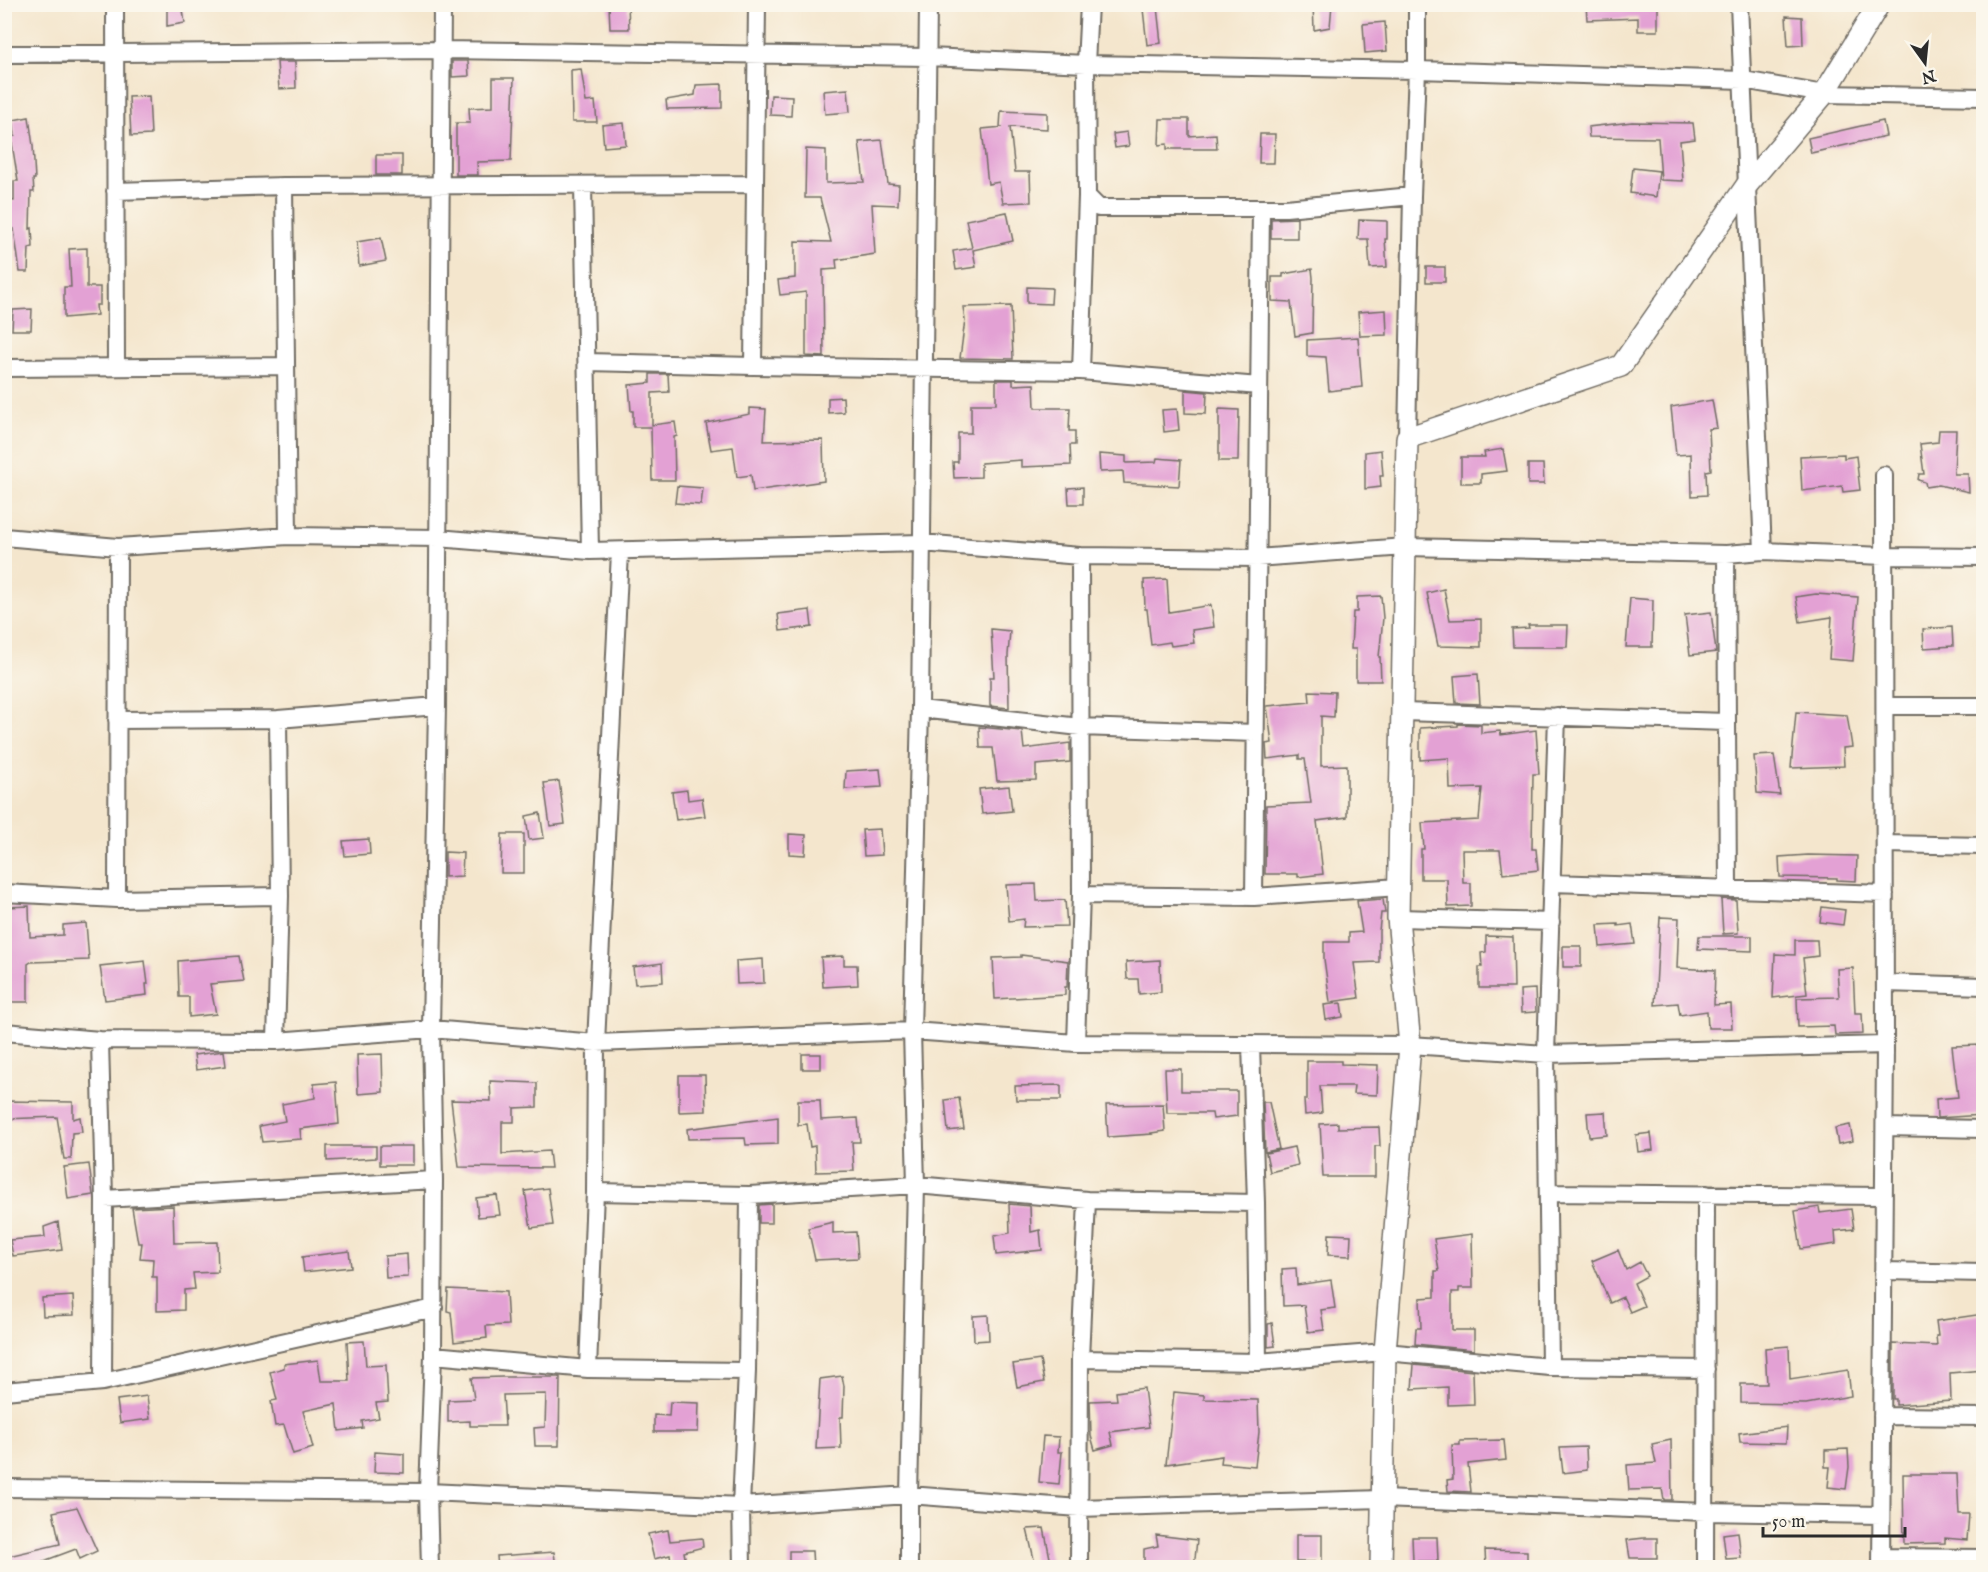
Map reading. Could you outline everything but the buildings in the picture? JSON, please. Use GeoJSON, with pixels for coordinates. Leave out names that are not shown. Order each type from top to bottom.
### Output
{"type":"FeatureCollection","features":[{"type":"Feature","properties":{"kind":"street"},"geometry":{"type":"LineString","coordinates":[[115,4],[116,367]]}},
{"type":"Feature","properties":{"kind":"street"},"geometry":{"type":"LineString","coordinates":[[430,1568],[428,1492],[433,1355],[435,1180],[431,1029],[437,706],[442,4]]}},
{"type":"Feature","properties":{"kind":"street"},"geometry":{"type":"LineString","coordinates":[[753,366],[758,4]]}},
{"type":"Feature","properties":{"kind":"street"},"geometry":{"type":"LineString","coordinates":[[909,1568],[916,1185],[912,1030],[920,709],[928,4]]}},
{"type":"Feature","properties":{"kind":"street"},"geometry":{"type":"LineString","coordinates":[[1081,371],[1087,196],[1086,64],[1089,4]]}},
{"type":"Feature","properties":{"kind":"street"},"geometry":{"type":"LineString","coordinates":[[1381,1568],[1385,1352],[1410,1045],[1398,918],[1417,4]]}},
{"type":"Feature","properties":{"kind":"street"},"geometry":{"type":"LineString","coordinates":[[1739,4],[1763,551]]}},
{"type":"Feature","properties":{"kind":"street"},"geometry":{"type":"LineString","coordinates":[[1407,438],[1621,366],[1747,185],[1824,94],[1879,4]]}},
{"type":"Feature","properties":{"kind":"street"},"geometry":{"type":"LineString","coordinates":[[4,54],[442,50],[928,57],[1086,64],[1417,70],[1743,80],[1824,94],[1983,98]]}},
{"type":"Feature","properties":{"kind":"street"},"geometry":{"type":"LineString","coordinates":[[115,191],[284,186],[755,184]]}},
{"type":"Feature","properties":{"kind":"street"},"geometry":{"type":"LineString","coordinates":[[284,186],[288,537]]}},
{"type":"Feature","properties":{"kind":"street"},"geometry":{"type":"LineString","coordinates":[[583,186],[590,551]]}},
{"type":"Feature","properties":{"kind":"street"},"geometry":{"type":"LineString","coordinates":[[1087,196],[1099,208],[1286,208],[1412,196]]}},
{"type":"Feature","properties":{"kind":"street"},"geometry":{"type":"LineString","coordinates":[[1254,897],[1261,208]]}},
{"type":"Feature","properties":{"kind":"street"},"geometry":{"type":"LineString","coordinates":[[587,362],[1081,371],[1259,386]]}},
{"type":"Feature","properties":{"kind":"street"},"geometry":{"type":"LineString","coordinates":[[4,368],[286,366]]}},
{"type":"Feature","properties":{"kind":"street"},"geometry":{"type":"LineString","coordinates":[[1884,475],[1885,1127],[1881,1562],[1983,1558]]}},
{"type":"Feature","properties":{"kind":"street"},"geometry":{"type":"LineString","coordinates":[[4,537],[118,547],[288,537],[438,538],[620,552],[922,543],[1080,556],[1257,558],[1405,547],[1726,554],[1763,551],[1983,557]]}},
{"type":"Feature","properties":{"kind":"street"},"geometry":{"type":"LineString","coordinates":[[117,899],[118,547]]}},
{"type":"Feature","properties":{"kind":"street"},"geometry":{"type":"LineString","coordinates":[[588,1369],[595,1192],[596,1043],[620,552]]}},
{"type":"Feature","properties":{"kind":"street"},"geometry":{"type":"LineString","coordinates":[[1726,554],[1728,888]]}},
{"type":"Feature","properties":{"kind":"street"},"geometry":{"type":"LineString","coordinates":[[1076,1043],[1081,895],[1080,556]]}},
{"type":"Feature","properties":{"kind":"street"},"geometry":{"type":"LineString","coordinates":[[117,720],[278,719],[437,706]]}},
{"type":"Feature","properties":{"kind":"street"},"geometry":{"type":"LineString","coordinates":[[1885,706],[1983,706]]}},
{"type":"Feature","properties":{"kind":"street"},"geometry":{"type":"LineString","coordinates":[[920,709],[1080,727],[1255,733]]}},
{"type":"Feature","properties":{"kind":"street"},"geometry":{"type":"LineString","coordinates":[[1402,712],[1727,722]]}},
{"type":"Feature","properties":{"kind":"street"},"geometry":{"type":"LineString","coordinates":[[1550,1367],[1546,1054],[1557,716]]}},
{"type":"Feature","properties":{"kind":"street"},"geometry":{"type":"LineString","coordinates":[[276,1041],[280,896],[278,719]]}},
{"type":"Feature","properties":{"kind":"street"},"geometry":{"type":"LineString","coordinates":[[1885,844],[1983,846]]}},
{"type":"Feature","properties":{"kind":"street"},"geometry":{"type":"LineString","coordinates":[[1552,883],[1885,894]]}},
{"type":"Feature","properties":{"kind":"street"},"geometry":{"type":"LineString","coordinates":[[1081,895],[1254,897],[1399,887]]}},
{"type":"Feature","properties":{"kind":"street"},"geometry":{"type":"LineString","coordinates":[[4,892],[117,899],[280,896]]}},
{"type":"Feature","properties":{"kind":"street"},"geometry":{"type":"LineString","coordinates":[[1398,918],[1551,921]]}},
{"type":"Feature","properties":{"kind":"street"},"geometry":{"type":"LineString","coordinates":[[1885,983],[1983,986]]}},
{"type":"Feature","properties":{"kind":"street"},"geometry":{"type":"LineString","coordinates":[[4,1032],[100,1041],[276,1041],[431,1029],[596,1043],[912,1030],[1076,1043],[1410,1045],[1546,1054],[1885,1045]]}},
{"type":"Feature","properties":{"kind":"street"},"geometry":{"type":"LineString","coordinates":[[100,1041],[104,1199],[103,1382]]}},
{"type":"Feature","properties":{"kind":"street"},"geometry":{"type":"LineString","coordinates":[[1251,1044],[1258,1362]]}},
{"type":"Feature","properties":{"kind":"street"},"geometry":{"type":"LineString","coordinates":[[1885,1127],[1983,1129]]}},
{"type":"Feature","properties":{"kind":"street"},"geometry":{"type":"LineString","coordinates":[[104,1199],[435,1180]]}},
{"type":"Feature","properties":{"kind":"street"},"geometry":{"type":"LineString","coordinates":[[595,1192],[748,1194],[916,1185],[1087,1200],[1256,1203]]}},
{"type":"Feature","properties":{"kind":"street"},"geometry":{"type":"LineString","coordinates":[[1548,1193],[1884,1196]]}},
{"type":"Feature","properties":{"kind":"street"},"geometry":{"type":"LineString","coordinates":[[742,1568],[741,1506],[747,1371],[748,1194]]}},
{"type":"Feature","properties":{"kind":"street"},"geometry":{"type":"LineString","coordinates":[[1705,1568],[1706,1194]]}},
{"type":"Feature","properties":{"kind":"street"},"geometry":{"type":"LineString","coordinates":[[1079,1568],[1080,1359],[1087,1200]]}},
{"type":"Feature","properties":{"kind":"street"},"geometry":{"type":"LineString","coordinates":[[1883,1271],[1983,1273]]}},
{"type":"Feature","properties":{"kind":"street"},"geometry":{"type":"LineString","coordinates":[[4,1391],[103,1382],[434,1308]]}},
{"type":"Feature","properties":{"kind":"street"},"geometry":{"type":"LineString","coordinates":[[1080,1359],[1258,1362],[1385,1352],[1550,1367],[1706,1369]]}},
{"type":"Feature","properties":{"kind":"street"},"geometry":{"type":"LineString","coordinates":[[433,1355],[588,1369],[747,1371]]}},
{"type":"Feature","properties":{"kind":"street"},"geometry":{"type":"LineString","coordinates":[[1882,1416],[1983,1417]]}},
{"type":"Feature","properties":{"kind":"street"},"geometry":{"type":"LineString","coordinates":[[4,1488],[428,1492],[741,1506],[909,1495],[1079,1508],[1382,1499],[1706,1512],[1881,1515]]}}]}
